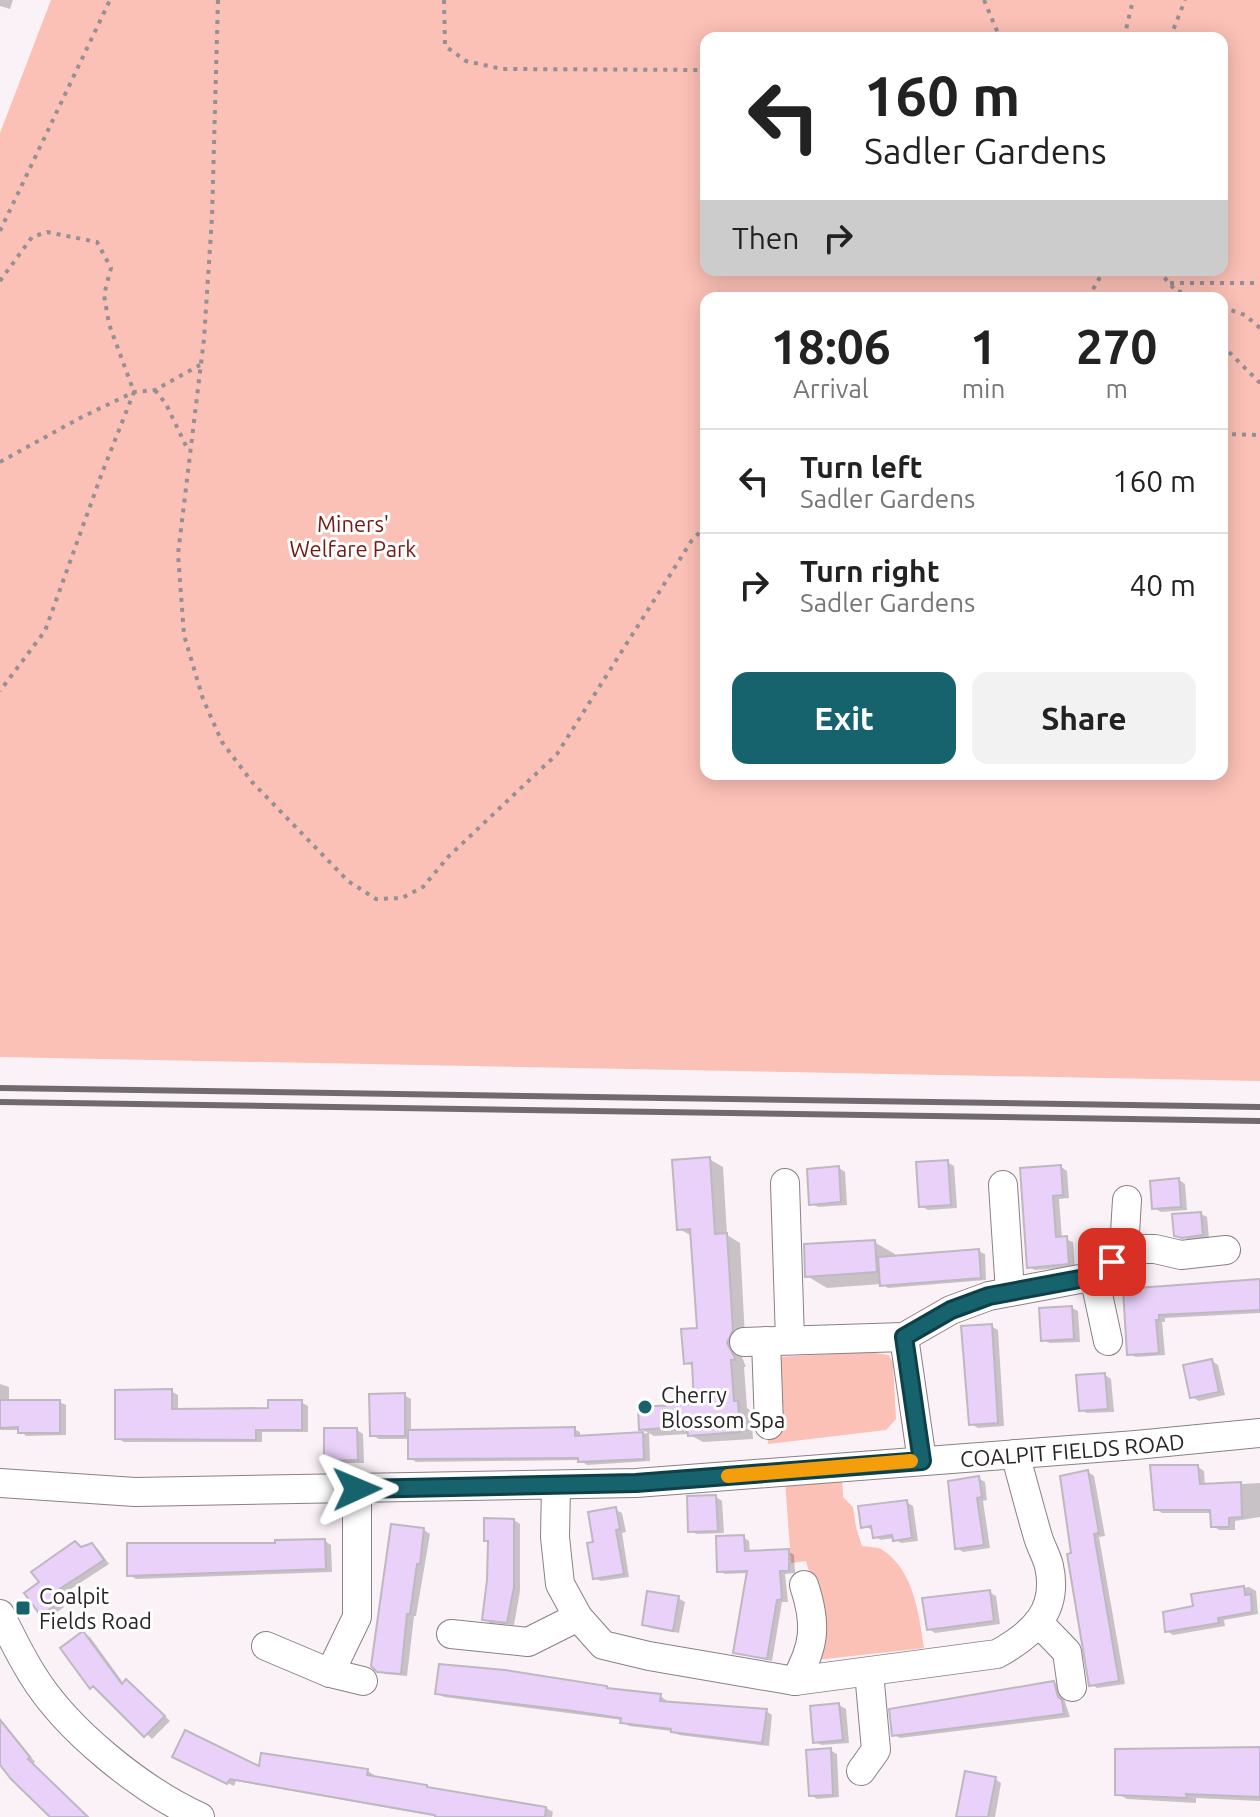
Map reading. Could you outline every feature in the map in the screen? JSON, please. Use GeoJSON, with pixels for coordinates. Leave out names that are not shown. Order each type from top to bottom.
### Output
{"type":"FeatureCollection","features":[{"type":"Feature","properties":{"kind":"street"},"geometry":{"type":"LineString","coordinates":[[769,1425],[766,1341],[785,1183]]}},
{"type":"Feature","properties":{"kind":"street"},"geometry":{"type":"LineString","coordinates":[[1003,1185],[1010,1292]]}},
{"type":"Feature","properties":{"kind":"street"},"geometry":{"type":"LineString","coordinates":[[766,1341],[904,1337],[951,1310],[989,1296],[1101,1275],[1124,1249],[1127,1200]]}},
{"type":"Feature","properties":{"kind":"street"},"geometry":{"type":"LineString","coordinates":[[1124,1249],[1155,1249],[1181,1255],[1226,1250]]}},
{"type":"Feature","properties":{"kind":"street"},"geometry":{"type":"LineString","coordinates":[[1094,1276],[1108,1341]]}},
{"type":"Feature","properties":{"kind":"street"},"geometry":{"type":"LineString","coordinates":[[904,1337],[922,1461]]}},
{"type":"Feature","properties":{"kind":"street","name":"COALPIT FIELDS ROAD"},"geometry":{"type":"LineString","coordinates":[[0,1483],[135,1492],[636,1483],[1260,1433]]}},
{"type":"Feature","properties":{"kind":"street"},"geometry":{"type":"LineString","coordinates":[[556,1486],[555,1537],[560,1584],[578,1617],[603,1645],[795,1681],[997,1654],[1024,1639],[1044,1614],[1052,1589],[1049,1565],[1039,1541],[1015,1454]]}},
{"type":"Feature","properties":{"kind":"street"},"geometry":{"type":"LineString","coordinates":[[330,1673],[357,1617],[357,1489]]}},
{"type":"Feature","properties":{"kind":"street"},"geometry":{"type":"LineString","coordinates":[[795,1681],[808,1658],[814,1614],[804,1585]]}},
{"type":"Feature","properties":{"kind":"street"},"geometry":{"type":"LineString","coordinates":[[0,1614],[32,1675],[70,1724],[122,1768],[183,1810],[200,1817]]}},
{"type":"Feature","properties":{"kind":"street"},"geometry":{"type":"LineString","coordinates":[[451,1634],[528,1642],[578,1617]]}},
{"type":"Feature","properties":{"kind":"street"},"geometry":{"type":"LineString","coordinates":[[1038,1622],[1067,1652],[1072,1687]]}},
{"type":"Feature","properties":{"kind":"street"},"geometry":{"type":"LineString","coordinates":[[266,1646],[330,1673],[363,1681]]}},
{"type":"Feature","properties":{"kind":"street"},"geometry":{"type":"LineString","coordinates":[[861,1771],[876,1750],[869,1672]]}},
{"type":"Feature","properties":{"kind":"path"},"geometry":{"type":"LineString","coordinates":[[0,231],[110,0]]}},
{"type":"Feature","properties":{"kind":"path"},"geometry":{"type":"LineString","coordinates":[[218,0],[212,217],[200,365],[178,554],[184,635],[203,699],[222,742],[252,782],[348,881],[376,899],[402,898],[423,887],[457,848],[557,754],[684,552],[700,533]]}},
{"type":"Feature","properties":{"kind":"path"},"geometry":{"type":"LineString","coordinates":[[444,0],[445,46],[466,61],[502,69],[700,70]]}},
{"type":"Feature","properties":{"kind":"path"},"geometry":{"type":"LineString","coordinates":[[984,0],[997,32]]}},
{"type":"Feature","properties":{"kind":"path"},"geometry":{"type":"LineString","coordinates":[[1125,32],[1133,0]]}},
{"type":"Feature","properties":{"kind":"path"},"geometry":{"type":"LineString","coordinates":[[1172,32],[1185,0]]}},
{"type":"Feature","properties":{"kind":"path"},"geometry":{"type":"LineString","coordinates":[[0,281],[32,237],[47,232],[97,242],[111,268],[104,295],[109,324],[134,392],[45,631],[0,691]]}},
{"type":"Feature","properties":{"kind":"path"},"geometry":{"type":"LineString","coordinates":[[1164,276],[1182,292]]}},
{"type":"Feature","properties":{"kind":"path"},"geometry":{"type":"LineString","coordinates":[[1170,283],[1260,283]]}},
{"type":"Feature","properties":{"kind":"path"},"geometry":{"type":"LineString","coordinates":[[1228,309],[1245,315],[1260,328]]}},
{"type":"Feature","properties":{"kind":"path"},"geometry":{"type":"LineString","coordinates":[[1228,351],[1260,383]]}},
{"type":"Feature","properties":{"kind":"path"},"geometry":{"type":"LineString","coordinates":[[0,462],[80,418],[134,392],[155,390],[200,365]]}},
{"type":"Feature","properties":{"kind":"path"},"geometry":{"type":"LineString","coordinates":[[155,390],[172,414],[189,452]]}},
{"type":"Feature","properties":{"kind":"path"},"geometry":{"type":"LineString","coordinates":[[1228,434],[1260,435]]}},
{"type":"Feature","properties":{"kind":"green space","name":"Miners' Welfare Park"},"geometry":{"type":"Polygon","coordinates":[[[51,0],[1260,0],[1260,1081],[0,1057],[0,133],[51,0]]]}},
{"type":"Feature","properties":{"kind":"green space"},"geometry":{"type":"Polygon","coordinates":[[[868,1352],[889,1355],[893,1363],[896,1419],[886,1430],[768,1444],[767,1428],[777,1357],[868,1352]]]}},
{"type":"Feature","properties":{"kind":"green space"},"geometry":{"type":"Polygon","coordinates":[[[842,1476],[843,1497],[853,1507],[862,1546],[881,1549],[901,1568],[908,1580],[917,1607],[924,1648],[816,1660],[818,1604],[806,1561],[791,1563],[785,1480],[842,1476]]]}},
{"type":"Feature","properties":{"kind":"building"},"geometry":{"type":"Polygon","coordinates":[[[710,1157],[715,1234],[727,1233],[733,1330],[727,1343],[735,1360],[731,1360],[740,1432],[688,1436],[687,1426],[639,1430],[638,1407],[694,1404],[692,1363],[684,1364],[681,1329],[697,1328],[690,1229],[677,1230],[672,1160],[710,1157]]]}},
{"type":"Feature","properties":{"kind":"building"},"geometry":{"type":"Polygon","coordinates":[[[948,1160],[951,1205],[919,1207],[916,1162],[948,1160]]]}},
{"type":"Feature","properties":{"kind":"building"},"geometry":{"type":"Polygon","coordinates":[[[1061,1165],[1063,1195],[1053,1196],[1056,1237],[1067,1236],[1069,1264],[1027,1268],[1020,1168],[1061,1165]]]}},
{"type":"Feature","properties":{"kind":"building"},"geometry":{"type":"Polygon","coordinates":[[[839,1166],[841,1202],[809,1205],[807,1169],[839,1166]]]}},
{"type":"Feature","properties":{"kind":"building"},"geometry":{"type":"Polygon","coordinates":[[[1179,1178],[1181,1207],[1152,1209],[1150,1181],[1179,1178]]]}},
{"type":"Feature","properties":{"kind":"building"},"geometry":{"type":"Polygon","coordinates":[[[1201,1212],[1203,1235],[1174,1236],[1172,1214],[1201,1212]]]}},
{"type":"Feature","properties":{"kind":"building"},"geometry":{"type":"Polygon","coordinates":[[[875,1240],[877,1272],[805,1277],[804,1244],[875,1240]]]}},
{"type":"Feature","properties":{"kind":"building"},"geometry":{"type":"Polygon","coordinates":[[[979,1249],[981,1278],[880,1286],[878,1257],[979,1249]]]}},
{"type":"Feature","properties":{"kind":"building"},"geometry":{"type":"Polygon","coordinates":[[[1260,1279],[1260,1310],[1159,1315],[1159,1320],[1156,1320],[1159,1353],[1127,1355],[1123,1289],[1260,1279]]]}},
{"type":"Feature","properties":{"kind":"building"},"geometry":{"type":"Polygon","coordinates":[[[1072,1306],[1074,1339],[1041,1341],[1039,1308],[1072,1306]]]}},
{"type":"Feature","properties":{"kind":"building"},"geometry":{"type":"Polygon","coordinates":[[[992,1324],[998,1423],[969,1425],[961,1326],[992,1324]]]}},
{"type":"Feature","properties":{"kind":"building"},"geometry":{"type":"Polygon","coordinates":[[[1212,1359],[1219,1392],[1190,1398],[1183,1365],[1212,1359]]]}},
{"type":"Feature","properties":{"kind":"building"},"geometry":{"type":"Polygon","coordinates":[[[1105,1373],[1108,1409],[1079,1411],[1076,1375],[1105,1373]]]}},
{"type":"Feature","properties":{"kind":"building"},"geometry":{"type":"Polygon","coordinates":[[[172,1389],[172,1409],[268,1408],[268,1400],[302,1400],[302,1430],[256,1430],[256,1440],[115,1439],[115,1390],[172,1389]]]}},
{"type":"Feature","properties":{"kind":"building"},"geometry":{"type":"Polygon","coordinates":[[[405,1393],[405,1436],[370,1436],[369,1394],[405,1393]]]}},
{"type":"Feature","properties":{"kind":"building"},"geometry":{"type":"Polygon","coordinates":[[[0,1400],[60,1400],[60,1433],[18,1433],[18,1427],[0,1428],[0,1400]]]}},
{"type":"Feature","properties":{"kind":"building"},"geometry":{"type":"Polygon","coordinates":[[[575,1427],[575,1436],[643,1432],[644,1459],[578,1462],[578,1458],[408,1459],[408,1430],[575,1427]]]}},
{"type":"Feature","properties":{"kind":"building"},"geometry":{"type":"Polygon","coordinates":[[[324,1428],[357,1428],[358,1460],[324,1461],[324,1428]]]}},
{"type":"Feature","properties":{"kind":"building"},"geometry":{"type":"Polygon","coordinates":[[[1150,1465],[1198,1465],[1200,1484],[1241,1482],[1242,1517],[1229,1518],[1229,1527],[1211,1527],[1210,1510],[1154,1510],[1150,1465]]]}},
{"type":"Feature","properties":{"kind":"building"},"geometry":{"type":"Polygon","coordinates":[[[1088,1470],[1099,1533],[1094,1534],[1119,1681],[1089,1686],[1067,1554],[1071,1553],[1060,1476],[1088,1470]]]}},
{"type":"Feature","properties":{"kind":"building"},"geometry":{"type":"Polygon","coordinates":[[[979,1476],[982,1497],[977,1498],[984,1545],[955,1549],[948,1481],[979,1476]]]}},
{"type":"Feature","properties":{"kind":"building"},"geometry":{"type":"Polygon","coordinates":[[[716,1495],[718,1531],[688,1532],[687,1496],[716,1495]]]}},
{"type":"Feature","properties":{"kind":"building"},"geometry":{"type":"Polygon","coordinates":[[[907,1500],[912,1538],[893,1541],[892,1535],[873,1538],[871,1526],[861,1528],[858,1506],[907,1500]]]}},
{"type":"Feature","properties":{"kind":"building"},"geometry":{"type":"Polygon","coordinates":[[[616,1507],[620,1529],[616,1530],[624,1574],[593,1579],[587,1543],[593,1542],[588,1512],[616,1507]]]}},
{"type":"Feature","properties":{"kind":"building"},"geometry":{"type":"Polygon","coordinates":[[[484,1518],[514,1519],[514,1587],[507,1623],[482,1620],[488,1541],[484,1541],[484,1518]]]}},
{"type":"Feature","properties":{"kind":"building"},"geometry":{"type":"Polygon","coordinates":[[[391,1524],[424,1528],[420,1564],[417,1564],[410,1614],[407,1614],[401,1674],[377,1672],[371,1666],[391,1524]]]}},
{"type":"Feature","properties":{"kind":"building"},"geometry":{"type":"Polygon","coordinates":[[[744,1535],[745,1551],[789,1549],[789,1571],[780,1571],[782,1599],[777,1600],[767,1659],[733,1653],[747,1571],[717,1572],[716,1536],[744,1535]]]}},
{"type":"Feature","properties":{"kind":"building"},"geometry":{"type":"Polygon","coordinates":[[[325,1539],[326,1569],[127,1576],[127,1543],[275,1543],[275,1540],[325,1539]]]}},
{"type":"Feature","properties":{"kind":"building"},"geometry":{"type":"Polygon","coordinates":[[[75,1541],[81,1547],[92,1543],[104,1560],[52,1594],[58,1603],[41,1616],[24,1593],[39,1582],[31,1572],[75,1541]]]}},
{"type":"Feature","properties":{"kind":"building"},"geometry":{"type":"Polygon","coordinates":[[[1244,1586],[1245,1595],[1251,1594],[1252,1612],[1218,1618],[1219,1623],[1165,1632],[1163,1612],[1193,1606],[1191,1594],[1244,1586]]]}},
{"type":"Feature","properties":{"kind":"building"},"geometry":{"type":"Polygon","coordinates":[[[990,1590],[994,1621],[927,1630],[922,1598],[990,1590]]]}},
{"type":"Feature","properties":{"kind":"building"},"geometry":{"type":"Polygon","coordinates":[[[647,1591],[679,1596],[673,1631],[642,1625],[647,1591]]]}},
{"type":"Feature","properties":{"kind":"building"},"geometry":{"type":"Polygon","coordinates":[[[83,1631],[122,1684],[126,1679],[165,1716],[144,1737],[93,1686],[90,1689],[60,1648],[83,1631]]]}},
{"type":"Feature","properties":{"kind":"building"},"geometry":{"type":"Polygon","coordinates":[[[439,1664],[505,1670],[661,1694],[660,1701],[767,1709],[762,1743],[620,1723],[621,1718],[435,1694],[439,1664]]]}},
{"type":"Feature","properties":{"kind":"building"},"geometry":{"type":"Polygon","coordinates":[[[1054,1681],[1064,1714],[892,1736],[889,1709],[1054,1681]]]}},
{"type":"Feature","properties":{"kind":"building"},"geometry":{"type":"Polygon","coordinates":[[[839,1703],[843,1740],[813,1743],[810,1706],[839,1703]]]}},
{"type":"Feature","properties":{"kind":"building"},"geometry":{"type":"Polygon","coordinates":[[[0,1720],[30,1757],[28,1759],[88,1817],[50,1817],[11,1779],[0,1765],[0,1720]]]}},
{"type":"Feature","properties":{"kind":"building"},"geometry":{"type":"Polygon","coordinates":[[[185,1730],[259,1766],[261,1753],[368,1769],[367,1775],[546,1807],[545,1817],[435,1817],[230,1779],[227,1784],[172,1757],[185,1730]]]}},
{"type":"Feature","properties":{"kind":"building"},"geometry":{"type":"Polygon","coordinates":[[[1260,1747],[1260,1797],[1115,1795],[1115,1749],[1260,1747]]]}},
{"type":"Feature","properties":{"kind":"building"},"geometry":{"type":"Polygon","coordinates":[[[831,1748],[833,1795],[809,1796],[806,1750],[831,1748]]]}},
{"type":"Feature","properties":{"kind":"building"},"geometry":{"type":"Polygon","coordinates":[[[965,1771],[996,1777],[988,1817],[956,1817],[965,1771]]]}},
{"type":"Feature","properties":{"kind":"railway"},"geometry":{"type":"LineString","coordinates":[[0,1088],[1260,1107]]}},
{"type":"Feature","properties":{"kind":"railway"},"geometry":{"type":"LineString","coordinates":[[0,1102],[1260,1121]]}},
{"type":"Feature","properties":{"kind":"slow traffic"},"geometry":{"type":"LineString","coordinates":[[728,1476],[911,1461]]}},
{"type":"Feature","properties":{"kind":"place","name":"Cherry Blossom Spa"},"geometry":{"type":"Point","coordinates":[645,1407]}},
{"type":"Feature","properties":{"kind":"place","name":"Coalpit Fields Road"},"geometry":{"type":"Point","coordinates":[23,1608]}},
{"type":"Feature","properties":{"kind":"route"},"geometry":{"type":"LineString","coordinates":[[357,1489],[636,1483],[922,1461],[904,1337],[951,1310],[989,1296],[1101,1275],[1112,1262]]}}]}
